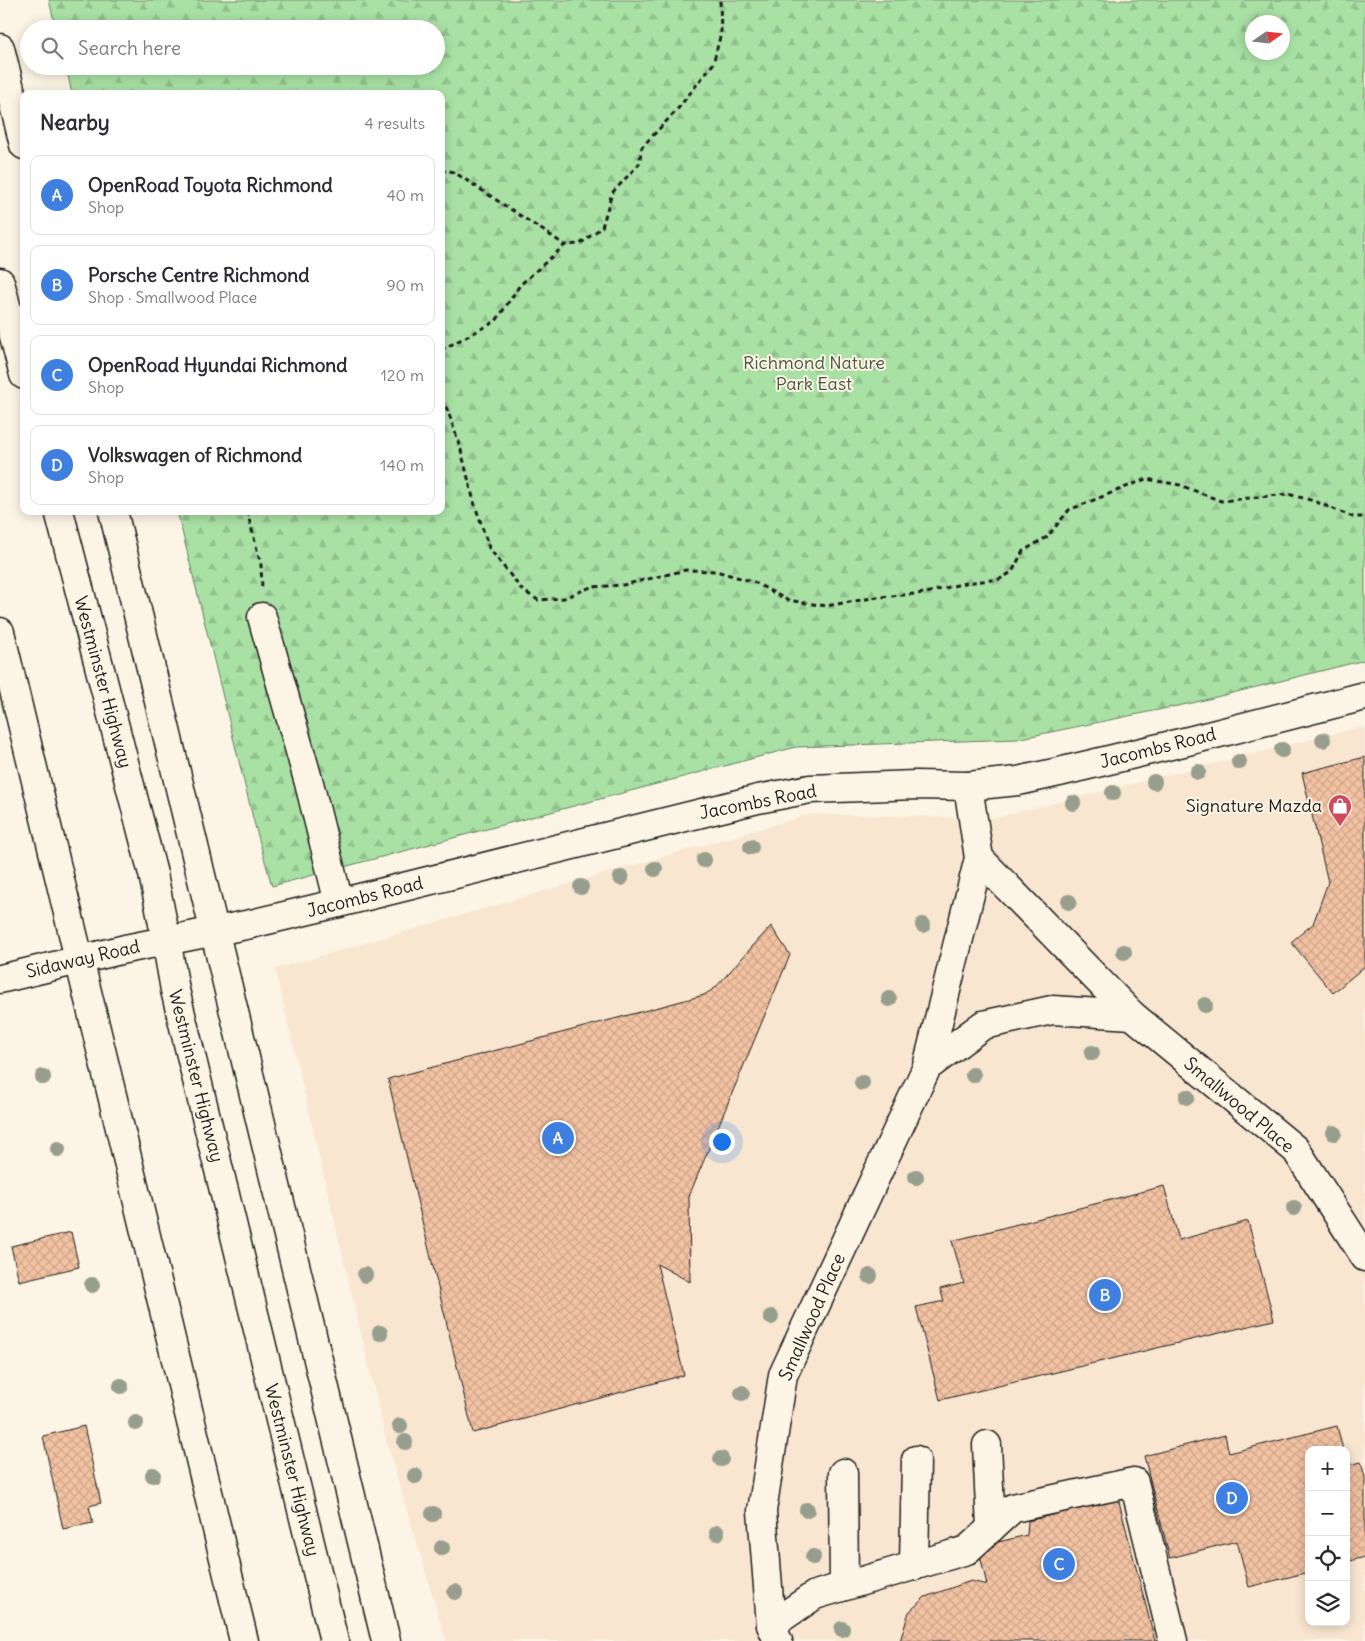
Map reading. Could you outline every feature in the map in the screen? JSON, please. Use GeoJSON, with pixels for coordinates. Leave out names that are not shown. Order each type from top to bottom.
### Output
{"type":"FeatureCollection","features":[{"type":"Feature","properties":{"kind":"street"},"geometry":{"type":"LineString","coordinates":[[0,48],[20,129]]}},
{"type":"Feature","properties":{"kind":"street"},"geometry":{"type":"LineString","coordinates":[[0,282],[20,360]]}},
{"type":"Feature","properties":{"kind":"street","name":"Westminster Highway"},"geometry":{"type":"LineString","coordinates":[[60,515],[153,874],[175,990],[334,1641]]}},
{"type":"Feature","properties":{"kind":"street"},"geometry":{"type":"LineString","coordinates":[[114,515],[386,1641]]}},
{"type":"Feature","properties":{"kind":"street"},"geometry":{"type":"LineString","coordinates":[[262,617],[309,782],[339,903]]}},
{"type":"Feature","properties":{"kind":"street"},"geometry":{"type":"LineString","coordinates":[[0,632],[244,1641]]}},
{"type":"Feature","properties":{"kind":"street","name":"Jacombs Road"},"geometry":{"type":"LineString","coordinates":[[166,940],[339,903],[758,799],[810,789],[915,785],[968,786],[1018,781],[1365,696]]}},
{"type":"Feature","properties":{"kind":"street","name":"Smallwood Place"},"geometry":{"type":"LineString","coordinates":[[774,1633],[762,1511],[783,1375],[927,1067],[978,858],[968,786]]}},
{"type":"Feature","properties":{"kind":"street","name":"Smallwood Place"},"geometry":{"type":"LineString","coordinates":[[978,858],[1132,1015],[1296,1150],[1365,1257]]}},
{"type":"Feature","properties":{"kind":"street","name":"Sidaway Road"},"geometry":{"type":"LineString","coordinates":[[0,978],[166,940]]}},
{"type":"Feature","properties":{"kind":"street","name":"Smallwood Place"},"geometry":{"type":"LineString","coordinates":[[927,1067],[983,1025],[1052,1010],[1132,1015]]}},
{"type":"Feature","properties":{"kind":"street"},"geometry":{"type":"LineString","coordinates":[[987,1444],[991,1528]]}},
{"type":"Feature","properties":{"kind":"street"},"geometry":{"type":"LineString","coordinates":[[914,1566],[916,1460]]}},
{"type":"Feature","properties":{"kind":"street"},"geometry":{"type":"LineString","coordinates":[[843,1473],[844,1586]]}},
{"type":"Feature","properties":{"kind":"street"},"geometry":{"type":"LineString","coordinates":[[774,1633],[815,1594],[967,1550],[1013,1508],[1134,1482],[1173,1641]]}},
{"type":"Feature","properties":{"kind":"path"},"geometry":{"type":"LineString","coordinates":[[445,171],[448,170],[457,174],[565,245],[580,244],[602,227],[612,192],[639,164],[642,146],[676,111],[713,64],[721,33],[720,0]]}},
{"type":"Feature","properties":{"kind":"path"},"geometry":{"type":"LineString","coordinates":[[445,348],[496,321],[520,285],[565,245]]}},
{"type":"Feature","properties":{"kind":"path"},"geometry":{"type":"LineString","coordinates":[[445,406],[461,450],[474,502],[489,548],[522,590],[538,600],[564,598],[591,587],[623,585],[686,570],[716,571],[754,582],[787,600],[826,606],[878,597],[926,593],[965,583],[1000,579],[1012,572],[1023,551],[1047,537],[1070,510],[1146,479],[1180,485],[1222,501],[1288,494],[1314,502],[1353,518],[1365,517]]}},
{"type":"Feature","properties":{"kind":"path"},"geometry":{"type":"LineString","coordinates":[[248,515],[261,565],[262,617]]}},
{"type":"Feature","properties":{"kind":"shaded area"},"geometry":{"type":"Polygon","coordinates":[[[1365,726],[1365,1641],[446,1641],[386,1440],[275,969],[811,814],[994,818],[1365,726]]]}},
{"type":"Feature","properties":{"kind":"green space","name":"Richmond Nature Park East"},"geometry":{"type":"Polygon","coordinates":[[[49,0],[1365,0],[1365,660],[1192,703],[1017,739],[796,747],[272,886],[254,822],[178,515],[445,515],[445,90],[71,90],[68,75],[445,75],[445,20],[54,20],[49,0]]]}},
{"type":"Feature","properties":{"kind":"building","name":"Signature Mazda"},"geometry":{"type":"Polygon","coordinates":[[[1365,757],[1365,966],[1333,993],[1291,942],[1313,924],[1328,882],[1302,773],[1365,757]]]}},
{"type":"Feature","properties":{"kind":"building"},"geometry":{"type":"Polygon","coordinates":[[[771,926],[790,955],[689,1196],[690,1282],[657,1264],[684,1375],[473,1433],[388,1079],[704,995],[715,988],[771,926]]]}},
{"type":"Feature","properties":{"kind":"building"},"geometry":{"type":"Polygon","coordinates":[[[1164,1186],[1179,1240],[1248,1221],[1274,1320],[940,1400],[916,1307],[944,1301],[940,1289],[964,1283],[952,1241],[1164,1186]]]}},
{"type":"Feature","properties":{"kind":"building"},"geometry":{"type":"Polygon","coordinates":[[[71,1232],[79,1267],[19,1281],[11,1246],[71,1232]]]}},
{"type":"Feature","properties":{"kind":"building"},"geometry":{"type":"Polygon","coordinates":[[[84,1426],[101,1503],[89,1506],[93,1523],[63,1529],[43,1436],[84,1426]]]}},
{"type":"Feature","properties":{"kind":"building"},"geometry":{"type":"Polygon","coordinates":[[[1337,1426],[1342,1446],[1305,1446],[1305,1573],[1249,1587],[1237,1541],[1170,1558],[1144,1456],[1225,1435],[1229,1453],[1337,1426]]]}},
{"type":"Feature","properties":{"kind":"building"},"geometry":{"type":"Polygon","coordinates":[[[1361,1462],[1365,1477],[1365,1557],[1350,1561],[1350,1491],[1350,1464],[1361,1462]]]}},
{"type":"Feature","properties":{"kind":"building"},"geometry":{"type":"Polygon","coordinates":[[[1118,1498],[1155,1641],[900,1641],[909,1612],[925,1597],[971,1581],[987,1585],[978,1547],[1027,1535],[1028,1521],[1118,1498]]]}},
{"type":"Feature","properties":{"kind":"place","name":"Signature Mazda"},"geometry":{"type":"Point","coordinates":[1340,827]}},
{"type":"Feature","properties":{"kind":"place","name":"OpenRoad Toyota Richmond"},"geometry":{"type":"Point","coordinates":[558,1138]}},
{"type":"Feature","properties":{"kind":"place","name":"Porsche Centre Richmond"},"geometry":{"type":"Point","coordinates":[1105,1295]}},
{"type":"Feature","properties":{"kind":"place","name":"Volkswagen of Richmond"},"geometry":{"type":"Point","coordinates":[1232,1498]}},
{"type":"Feature","properties":{"kind":"place","name":"OpenRoad Hyundai Richmond"},"geometry":{"type":"Point","coordinates":[1059,1564]}}]}
